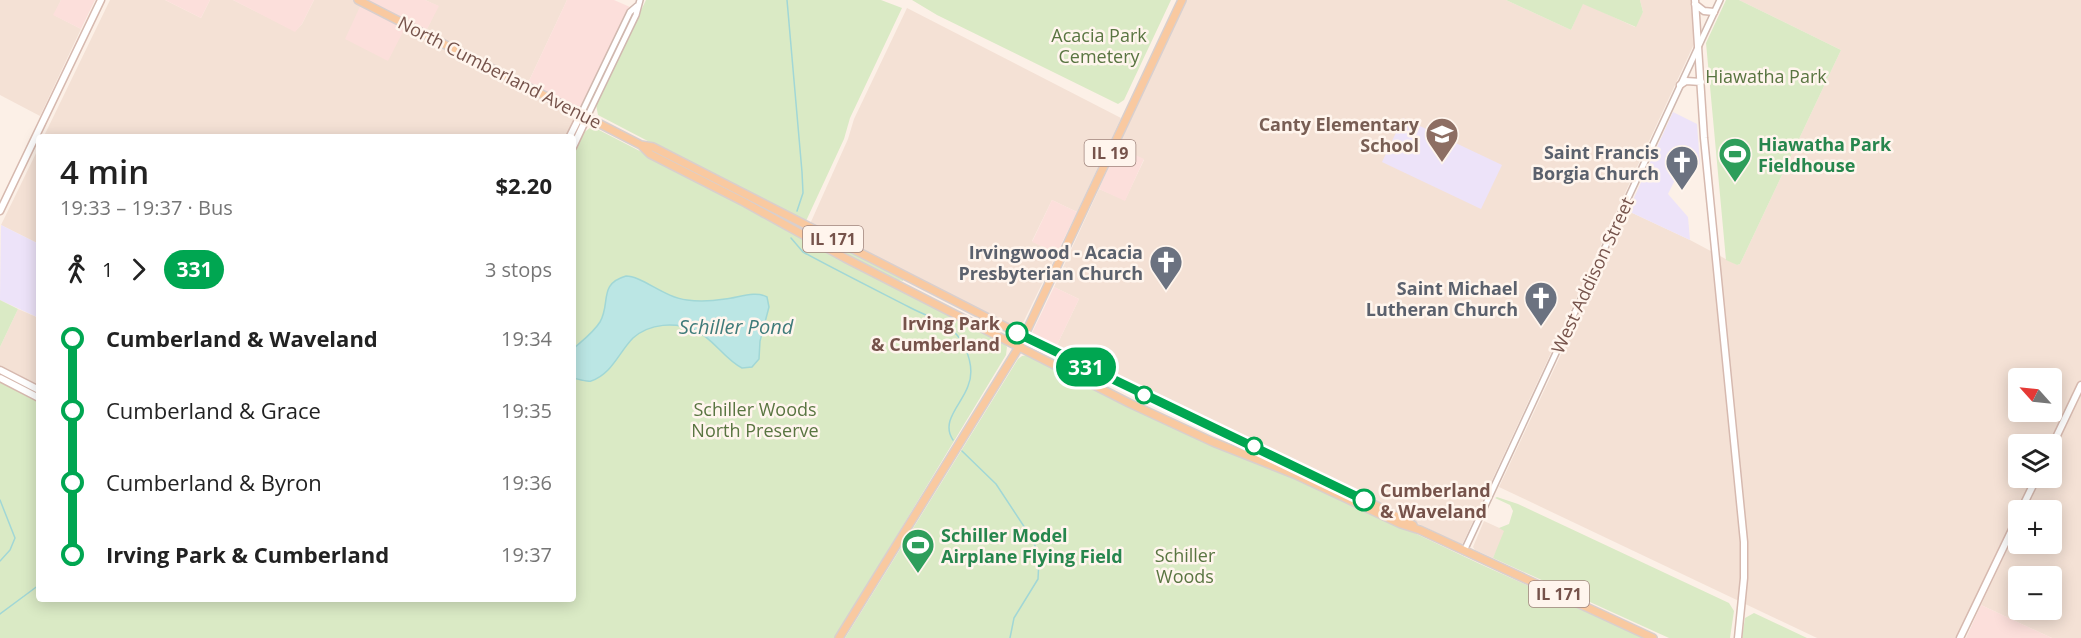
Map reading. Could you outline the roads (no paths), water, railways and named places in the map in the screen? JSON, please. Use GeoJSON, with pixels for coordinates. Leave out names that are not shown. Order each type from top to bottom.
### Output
{"type":"FeatureCollection","features":[{"type":"Feature","properties":{"kind":"main road"},"geometry":{"type":"LineString","coordinates":[[37,134],[101,0]]}},
{"type":"Feature","properties":{"kind":"main road","name":"North Cumberland Avenue"},"geometry":{"type":"LineString","coordinates":[[358,0],[641,145],[653,147],[1024,336],[1356,495],[1406,520],[1420,530]]}},
{"type":"Feature","properties":{"kind":"main road","name":"IL 19"},"geometry":{"type":"LineString","coordinates":[[839,638],[1024,336],[1182,0]]}},
{"type":"Feature","properties":{"kind":"main road"},"geometry":{"type":"LineString","coordinates":[[1695,2],[1704,11],[1714,12]]}},
{"type":"Feature","properties":{"kind":"main road"},"geometry":{"type":"LineString","coordinates":[[1695,2],[1706,149],[1744,542],[1744,578],[1738,638]]}},
{"type":"Feature","properties":{"kind":"main road"},"geometry":{"type":"LineString","coordinates":[[1680,85],[1686,81],[1701,82]]}},
{"type":"Feature","properties":{"kind":"main road"},"geometry":{"type":"LineString","coordinates":[[571,134],[584,116]]}},
{"type":"Feature","properties":{"kind":"main road"},"geometry":{"type":"LineString","coordinates":[[576,139],[584,116]]}},
{"type":"Feature","properties":{"kind":"main road"},"geometry":{"type":"LineString","coordinates":[[0,211],[36,136]]}},
{"type":"Feature","properties":{"kind":"main road","name":"North Cumberland Avenue"},"geometry":{"type":"LineString","coordinates":[[641,145],[650,154],[823,247],[1129,403],[1214,442],[1294,474],[1401,524],[1420,530],[1653,638]]}},
{"type":"Feature","properties":{"kind":"main road"},"geometry":{"type":"LineString","coordinates":[[0,370],[36,388]]}},
{"type":"Feature","properties":{"kind":"main road"},"geometry":{"type":"LineString","coordinates":[[0,378],[36,396]]}},
{"type":"Feature","properties":{"kind":"main road"},"geometry":{"type":"LineString","coordinates":[[2058,434],[2081,385]]}},
{"type":"Feature","properties":{"kind":"main road"},"geometry":{"type":"LineString","coordinates":[[1960,638],[2008,537]]}},
{"type":"Feature","properties":{"kind":"street","name":"West Addison Street"},"geometry":{"type":"LineString","coordinates":[[1464,551],[1720,0]]}},
{"type":"Feature","properties":{"kind":"street"},"geometry":{"type":"LineString","coordinates":[[584,116],[630,12],[639,3]]}},
{"type":"Feature","properties":{"kind":"water","name":"Schiller Pond"},"geometry":{"type":"Polygon","coordinates":[[[626,276],[639,279],[670,295],[687,300],[711,301],[752,294],[767,297],[769,307],[760,341],[759,359],[752,367],[742,368],[730,360],[708,338],[695,330],[663,325],[647,329],[633,338],[610,368],[598,378],[591,381],[576,379],[576,346],[600,322],[608,289],[617,279],[626,276]]]}},
{"type":"Feature","properties":{"kind":"waterway"},"geometry":{"type":"LineString","coordinates":[[787,0],[803,193],[797,211]]}},
{"type":"Feature","properties":{"kind":"waterway"},"geometry":{"type":"LineString","coordinates":[[791,238],[803,252],[941,323],[957,335],[967,353],[971,373],[965,393],[950,419],[949,426],[953,440]]}},
{"type":"Feature","properties":{"kind":"waterway"},"geometry":{"type":"LineString","coordinates":[[962,451],[996,484],[1033,540],[1038,554],[1038,579],[1014,618],[1010,638]]}},
{"type":"Feature","properties":{"kind":"waterway"},"geometry":{"type":"LineString","coordinates":[[0,500],[15,538],[10,550],[0,561]]}},
{"type":"Feature","properties":{"kind":"waterway"},"geometry":{"type":"LineString","coordinates":[[0,614],[36,587]]}},
{"type":"Feature","properties":{"kind":"place","name":"Canty Elementary School"},"geometry":{"type":"Point","coordinates":[1442,163]}},
{"type":"Feature","properties":{"kind":"place","name":"Hiawatha Park Fieldhouse"},"geometry":{"type":"Point","coordinates":[1735,183]}},
{"type":"Feature","properties":{"kind":"place","name":"Saint Francis Borgia Church"},"geometry":{"type":"Point","coordinates":[1682,191]}},
{"type":"Feature","properties":{"kind":"place","name":"Irvingwood - Acacia Presbyterian Church"},"geometry":{"type":"Point","coordinates":[1166,291]}},
{"type":"Feature","properties":{"kind":"place","name":"Saint Michael Lutheran Church"},"geometry":{"type":"Point","coordinates":[1541,327]}},
{"type":"Feature","properties":{"kind":"place","name":"Irving Park & Cumberland"},"geometry":{"type":"Point","coordinates":[1017,333]}},
{"type":"Feature","properties":{"kind":"place","name":"Cumberland & Waveland"},"geometry":{"type":"Point","coordinates":[1364,500]}},
{"type":"Feature","properties":{"kind":"place","name":"Schiller Model Airplane Flying Field"},"geometry":{"type":"Point","coordinates":[918,574]}},
{"type":"Feature","properties":{"kind":"park label","name":"Acacia Park Cemetery"},"geometry":{"type":"Point","coordinates":[1099,45]}},
{"type":"Feature","properties":{"kind":"park label","name":"Hiawatha Park"},"geometry":{"type":"Point","coordinates":[1766,76]}},
{"type":"Feature","properties":{"kind":"park label","name":"Schiller Woods North Preserve"},"geometry":{"type":"Point","coordinates":[755,419]}},
{"type":"Feature","properties":{"kind":"park label","name":"Schiller Woods"},"geometry":{"type":"Point","coordinates":[1185,565]}}]}
